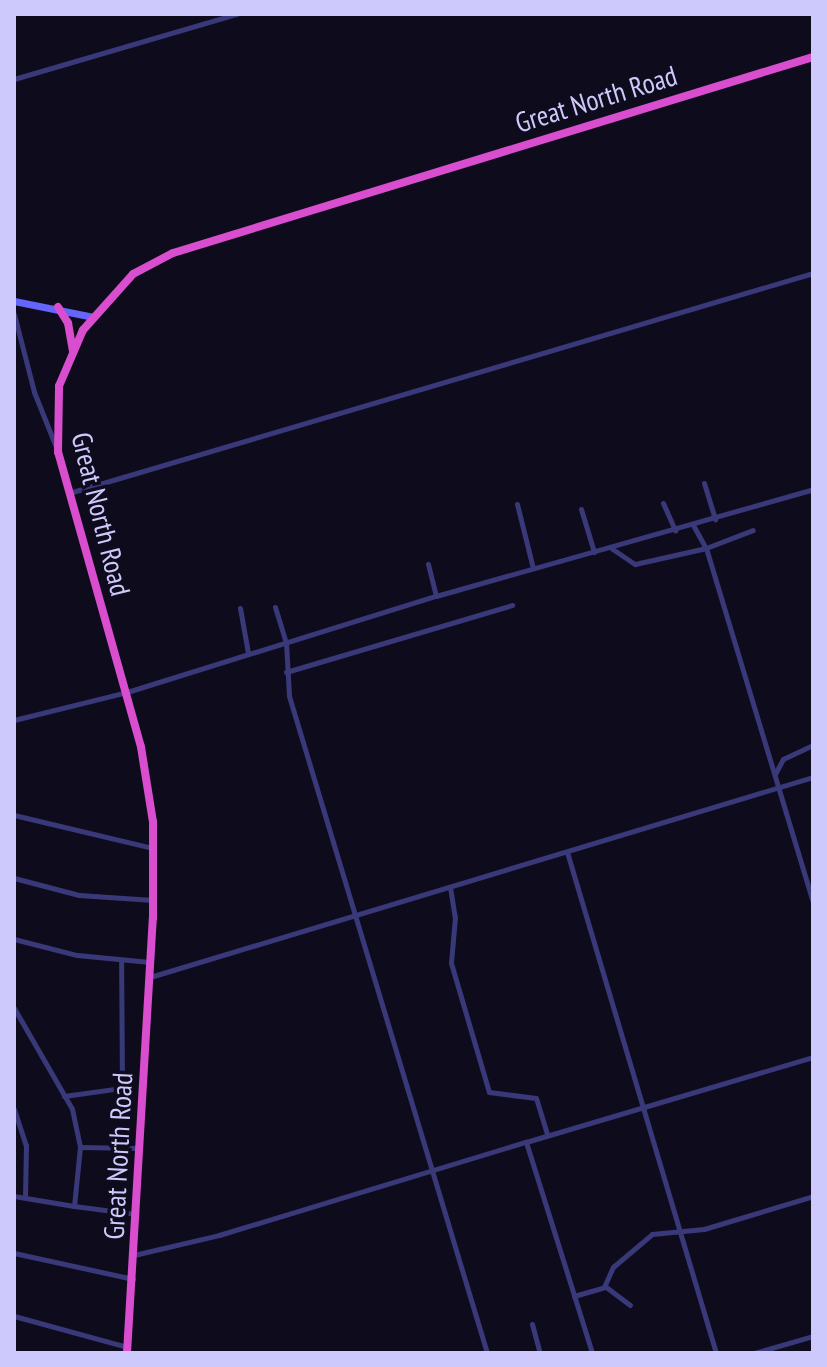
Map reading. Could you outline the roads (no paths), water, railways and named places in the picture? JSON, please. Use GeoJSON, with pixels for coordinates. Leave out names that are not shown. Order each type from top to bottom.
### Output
{"type":"FeatureCollection","features":[{"type":"Feature","properties":{"kind":"highway","name":"Great North Road"},"geometry":{"type":"LineString","coordinates":[[127,1350],[151,962],[154,848],[150,785],[127,692],[58,452],[59,386],[73,351],[93,317],[133,274],[173,253],[813,57]]}},
{"type":"Feature","properties":{"kind":"highway"},"geometry":{"type":"LineString","coordinates":[[58,307],[68,323],[73,351]]}},
{"type":"Feature","properties":{"kind":"main road"},"geometry":{"type":"LineString","coordinates":[[14,301],[58,307],[93,317]]}},
{"type":"Feature","properties":{"kind":"street"},"geometry":{"type":"LineString","coordinates":[[14,79],[237,14]]}},
{"type":"Feature","properties":{"kind":"street"},"geometry":{"type":"LineString","coordinates":[[68,494],[813,273]]}},
{"type":"Feature","properties":{"kind":"street"},"geometry":{"type":"LineString","coordinates":[[14,314],[37,402],[58,452]]}},
{"type":"Feature","properties":{"kind":"street"},"geometry":{"type":"LineString","coordinates":[[704,483],[715,519]]}},
{"type":"Feature","properties":{"kind":"street"},"geometry":{"type":"LineString","coordinates":[[14,720],[127,692],[436,596],[813,489]]}},
{"type":"Feature","properties":{"kind":"street"},"geometry":{"type":"LineString","coordinates":[[663,503],[675,530]]}},
{"type":"Feature","properties":{"kind":"street"},"geometry":{"type":"LineString","coordinates":[[517,504],[533,568]]}},
{"type":"Feature","properties":{"kind":"street"},"geometry":{"type":"LineString","coordinates":[[581,509],[594,552]]}},
{"type":"Feature","properties":{"kind":"street"},"geometry":{"type":"LineString","coordinates":[[693,525],[706,548],[813,902]]}},
{"type":"Feature","properties":{"kind":"street"},"geometry":{"type":"LineString","coordinates":[[611,548],[635,564],[706,548],[753,530]]}},
{"type":"Feature","properties":{"kind":"street"},"geometry":{"type":"LineString","coordinates":[[428,564],[436,596]]}},
{"type":"Feature","properties":{"kind":"street"},"geometry":{"type":"LineString","coordinates":[[286,672],[512,605]]}},
{"type":"Feature","properties":{"kind":"street"},"geometry":{"type":"LineString","coordinates":[[275,607],[286,642],[289,696],[487,1353]]}},
{"type":"Feature","properties":{"kind":"street"},"geometry":{"type":"LineString","coordinates":[[240,608],[248,653]]}},
{"type":"Feature","properties":{"kind":"street"},"geometry":{"type":"LineString","coordinates":[[775,774],[783,759],[813,745]]}},
{"type":"Feature","properties":{"kind":"street"},"geometry":{"type":"LineString","coordinates":[[150,977],[813,777]]}},
{"type":"Feature","properties":{"kind":"street"},"geometry":{"type":"LineString","coordinates":[[14,815],[154,848]]}},
{"type":"Feature","properties":{"kind":"street"},"geometry":{"type":"LineString","coordinates":[[567,852],[716,1353]]}},
{"type":"Feature","properties":{"kind":"street"},"geometry":{"type":"LineString","coordinates":[[14,878],[79,895],[154,900]]}},
{"type":"Feature","properties":{"kind":"street"},"geometry":{"type":"LineString","coordinates":[[450,887],[455,917],[451,963],[489,1092],[536,1098],[547,1135]]}},
{"type":"Feature","properties":{"kind":"street"},"geometry":{"type":"LineString","coordinates":[[14,939],[121,960],[151,962]]}},
{"type":"Feature","properties":{"kind":"street"},"geometry":{"type":"LineString","coordinates":[[64,1096],[122,1088],[121,960]]}},
{"type":"Feature","properties":{"kind":"street"},"geometry":{"type":"LineString","coordinates":[[14,1008],[64,1096],[80,1147],[74,1206]]}},
{"type":"Feature","properties":{"kind":"street"},"geometry":{"type":"LineString","coordinates":[[134,1255],[433,1171],[813,1057]]}},
{"type":"Feature","properties":{"kind":"street"},"geometry":{"type":"LineString","coordinates":[[14,1109],[26,1145],[25,1197]]}},
{"type":"Feature","properties":{"kind":"street"},"geometry":{"type":"LineString","coordinates":[[526,1142],[592,1353]]}},
{"type":"Feature","properties":{"kind":"street"},"geometry":{"type":"LineString","coordinates":[[80,1147],[139,1148]]}},
{"type":"Feature","properties":{"kind":"street"},"geometry":{"type":"LineString","coordinates":[[14,1196],[136,1214]]}},
{"type":"Feature","properties":{"kind":"street"},"geometry":{"type":"LineString","coordinates":[[604,1287],[613,1267],[641,1240],[681,1229],[704,1229],[813,1196]]}},
{"type":"Feature","properties":{"kind":"street"},"geometry":{"type":"LineString","coordinates":[[14,1253],[133,1279]]}},
{"type":"Feature","properties":{"kind":"street"},"geometry":{"type":"LineString","coordinates":[[574,1296],[604,1287],[618,1291],[630,1305]]}},
{"type":"Feature","properties":{"kind":"street"},"geometry":{"type":"LineString","coordinates":[[14,1316],[127,1350]]}},
{"type":"Feature","properties":{"kind":"street"},"geometry":{"type":"LineString","coordinates":[[532,1324],[540,1353]]}},
{"type":"Feature","properties":{"kind":"street"},"geometry":{"type":"LineString","coordinates":[[754,1353],[813,1336]]}}]}
